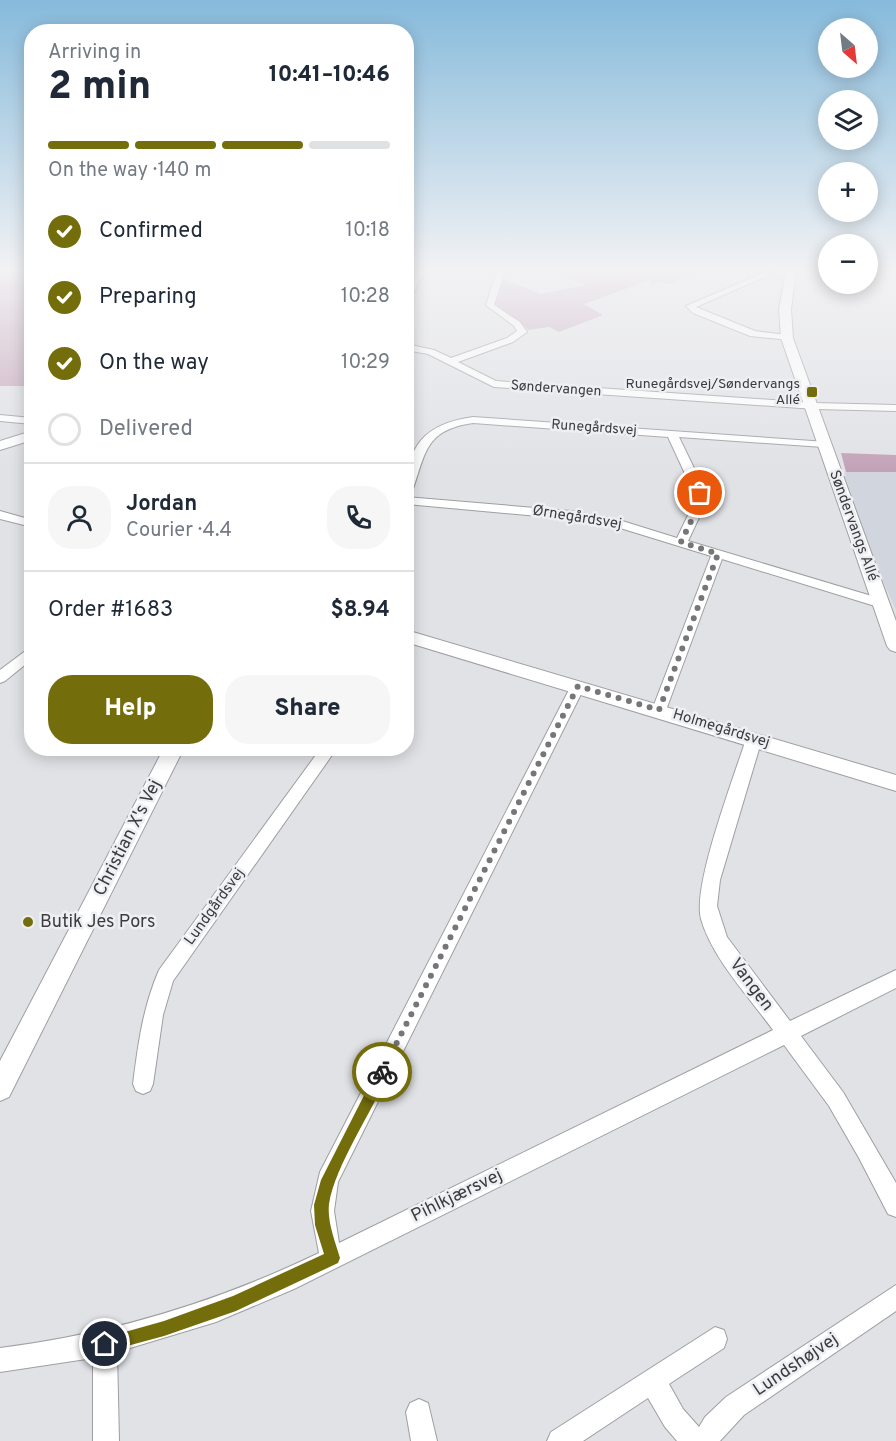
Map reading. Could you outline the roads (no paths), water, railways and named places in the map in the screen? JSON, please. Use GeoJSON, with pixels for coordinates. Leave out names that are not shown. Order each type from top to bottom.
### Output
{"type":"FeatureCollection","features":[{"type":"Feature","properties":{"kind":"street"},"geometry":{"type":"LineString","coordinates":[[450,363],[513,338]]}},
{"type":"Feature","properties":{"kind":"street","name":"Søndervangs Allé"},"geometry":{"type":"LineString","coordinates":[[787,338],[896,646]]}},
{"type":"Feature","properties":{"kind":"street","name":"Søndervangen"},"geometry":{"type":"LineString","coordinates":[[414,349],[431,352],[487,382],[503,385],[811,405]]}},
{"type":"Feature","properties":{"kind":"street"},"geometry":{"type":"LineString","coordinates":[[811,405],[895,409]]}},
{"type":"Feature","properties":{"kind":"street"},"geometry":{"type":"LineString","coordinates":[[0,418],[24,420]]}},
{"type":"Feature","properties":{"kind":"street","name":"Runegårdsvej"},"geometry":{"type":"LineString","coordinates":[[414,472],[428,436],[445,424],[473,420],[824,444]]}},
{"type":"Feature","properties":{"kind":"street"},"geometry":{"type":"LineString","coordinates":[[672,434],[700,493],[698,507],[681,542]]}},
{"type":"Feature","properties":{"kind":"street"},"geometry":{"type":"LineString","coordinates":[[0,446],[24,438]]}},
{"type":"Feature","properties":{"kind":"street","name":"Ørnegårdsvej"},"geometry":{"type":"LineString","coordinates":[[414,501],[595,518],[880,603]]}},
{"type":"Feature","properties":{"kind":"street"},"geometry":{"type":"LineString","coordinates":[[0,515],[24,522]]}},
{"type":"Feature","properties":{"kind":"street"},"geometry":{"type":"LineString","coordinates":[[659,710],[718,554]]}},
{"type":"Feature","properties":{"kind":"street","name":"Holmegårdsvej"},"geometry":{"type":"LineString","coordinates":[[414,640],[659,710],[896,783]]}},
{"type":"Feature","properties":{"kind":"street"},"geometry":{"type":"LineString","coordinates":[[0,678],[24,658]]}},
{"type":"Feature","properties":{"kind":"street"},"geometry":{"type":"LineString","coordinates":[[333,1258],[322,1225],[322,1205],[328,1180],[578,686]]}},
{"type":"Feature","properties":{"kind":"street","name":"Vangen"},"geometry":{"type":"LineString","coordinates":[[754,739],[706,901],[709,920],[720,943],[836,1099],[867,1150],[896,1206]]}},
{"type":"Feature","properties":{"kind":"street","name":"Christian X's Vej"},"geometry":{"type":"LineString","coordinates":[[0,1088],[170,756]]}},
{"type":"Feature","properties":{"kind":"street","name":"Lundgårdsvej"},"geometry":{"type":"LineString","coordinates":[[143,1084],[155,1007],[158,993],[166,976],[324,756]]}},
{"type":"Feature","properties":{"kind":"street","name":"Pihlkjærsvej"},"geometry":{"type":"LineString","coordinates":[[0,1360],[45,1355],[105,1344],[164,1329],[236,1303],[333,1258],[896,979]]}},
{"type":"Feature","properties":{"kind":"street","name":"Lundshøjvej"},"geometry":{"type":"LineString","coordinates":[[705,1441],[714,1426],[735,1406],[896,1297]]}},
{"type":"Feature","properties":{"kind":"street"},"geometry":{"type":"LineString","coordinates":[[560,1441],[715,1339]]}},
{"type":"Feature","properties":{"kind":"street"},"geometry":{"type":"LineString","coordinates":[[105,1344],[106,1441]]}},
{"type":"Feature","properties":{"kind":"street"},"geometry":{"type":"LineString","coordinates":[[652,1380],[674,1418],[694,1441]]}},
{"type":"Feature","properties":{"kind":"street"},"geometry":{"type":"LineString","coordinates":[[419,1413],[424,1441]]}},
{"type":"Feature","properties":{"kind":"place","name":"Runegårdsvej/Søndervangs Allé"},"geometry":{"type":"Point","coordinates":[812,392]}},
{"type":"Feature","properties":{"kind":"place","name":"Butik Jes Pors"},"geometry":{"type":"Point","coordinates":[28,922]}}]}
